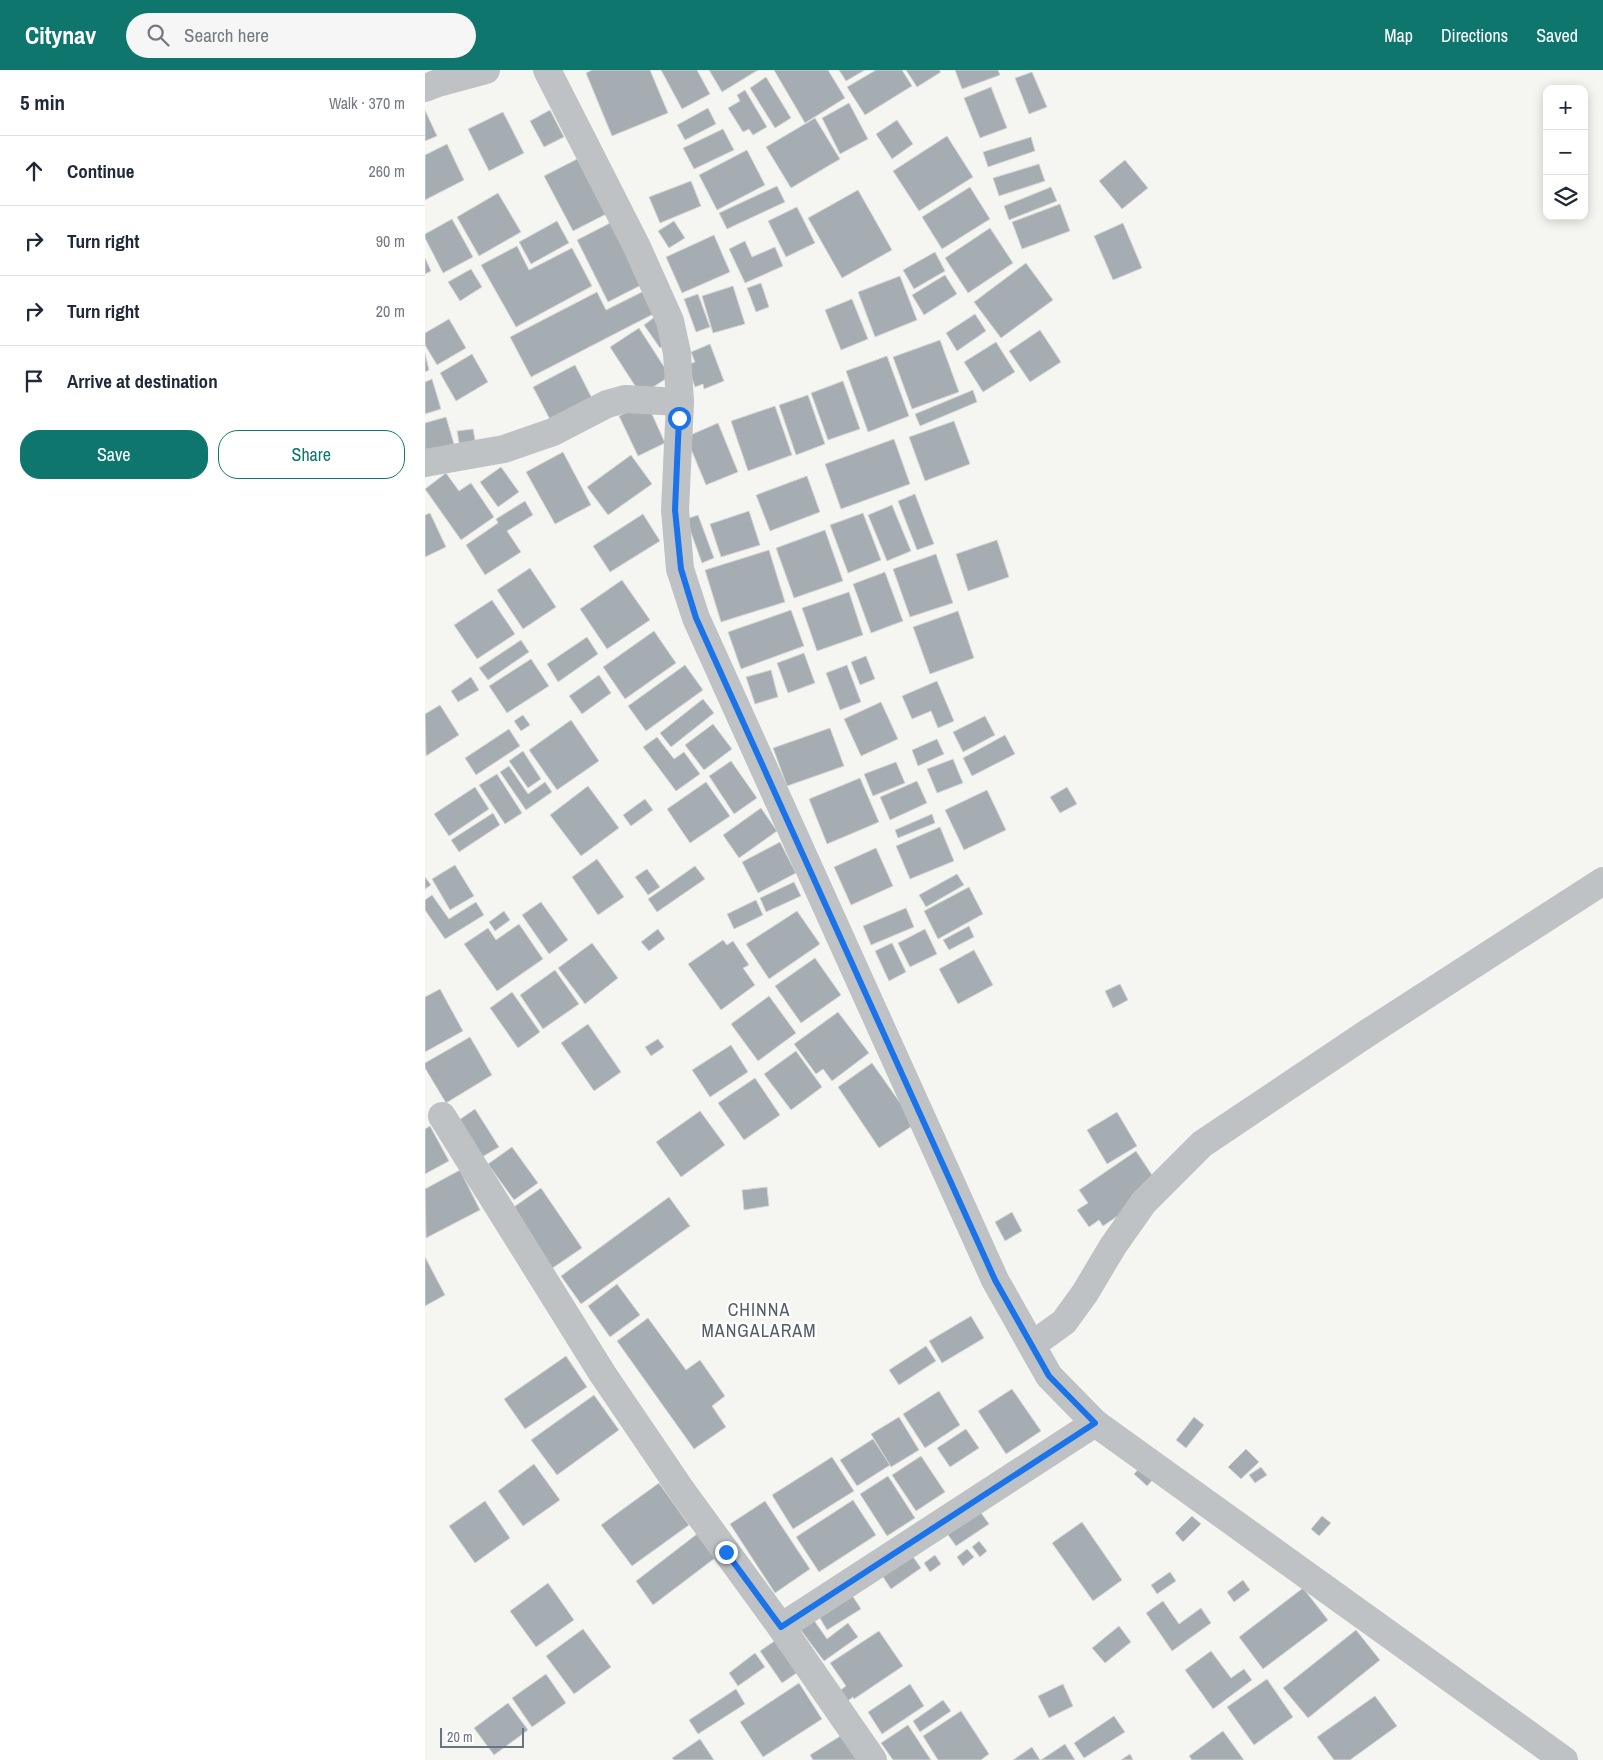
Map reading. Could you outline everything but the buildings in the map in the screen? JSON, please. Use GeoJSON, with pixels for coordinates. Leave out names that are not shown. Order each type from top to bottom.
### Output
{"type":"FeatureCollection","features":[{"type":"Feature","properties":{"kind":"street"},"geometry":{"type":"LineString","coordinates":[[425,88],[486,70]]}},
{"type":"Feature","properties":{"kind":"street"},"geometry":{"type":"LineString","coordinates":[[547,70],[637,247],[670,321],[677,354],[680,402],[675,510],[681,569],[696,618],[995,1280],[1049,1376],[1095,1423],[1564,1760]]}},
{"type":"Feature","properties":{"kind":"street"},"geometry":{"type":"LineString","coordinates":[[425,463],[503,449],[553,432],[607,404],[625,399],[680,402]]}},
{"type":"Feature","properties":{"kind":"street"},"geometry":{"type":"LineString","coordinates":[[1032,1345],[1063,1322],[1085,1293],[1113,1246],[1145,1202],[1202,1144],[1369,1032],[1603,880]]}},
{"type":"Feature","properties":{"kind":"street"},"geometry":{"type":"LineString","coordinates":[[442,1116],[602,1373],[682,1492],[781,1627],[873,1760]]}},
{"type":"Feature","properties":{"kind":"street"},"geometry":{"type":"LineString","coordinates":[[781,1627],[1095,1423]]}},
{"type":"Feature","properties":{"kind":"district","name":"CHINNA MANGALARAM"},"geometry":{"type":"Point","coordinates":[759,1319]}},
{"type":"Feature","properties":{"kind":"route"},"geometry":{"type":"LineString","coordinates":[[679,418],[675,510],[681,569],[696,618],[995,1280],[1049,1376],[1095,1423],[781,1627],[726,1552]]}}]}
